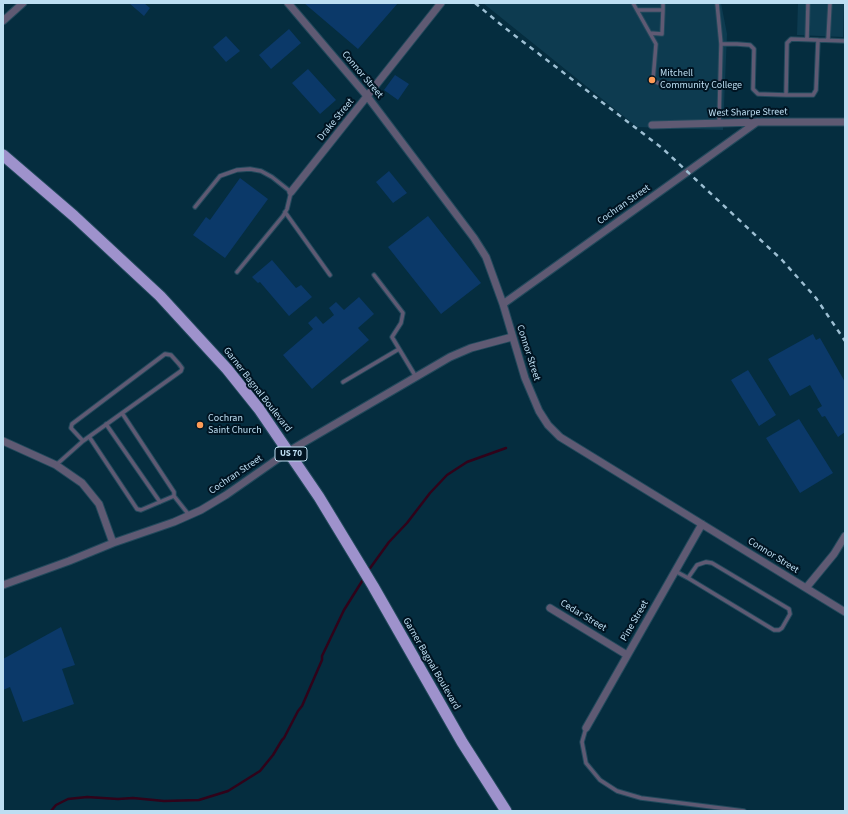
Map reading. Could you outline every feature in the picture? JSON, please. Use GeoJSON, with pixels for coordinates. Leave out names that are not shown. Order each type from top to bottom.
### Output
{"type":"FeatureCollection","features":[{"type":"Feature","properties":{"kind":"highway","name":"Garner Bagnal Boulevard"},"geometry":{"type":"LineString","coordinates":[[3,155],[74,216],[160,296],[227,368],[259,409],[319,497],[366,574],[462,742],[506,811]]}},
{"type":"Feature","properties":{"kind":"street"},"geometry":{"type":"LineString","coordinates":[[3,21],[23,3]]}},
{"type":"Feature","properties":{"kind":"street","name":"Connor Street"},"geometry":{"type":"LineString","coordinates":[[288,3],[367,96],[474,238],[486,257],[503,304],[525,378],[539,411],[548,426],[560,437],[845,612]]}},
{"type":"Feature","properties":{"kind":"street","name":"Drake Street"},"geometry":{"type":"LineString","coordinates":[[291,192],[441,3]]}},
{"type":"Feature","properties":{"kind":"street","name":"Cochran Street"},"geometry":{"type":"LineString","coordinates":[[503,304],[758,122]]}},
{"type":"Feature","properties":{"kind":"street","name":"West Sharpe Street"},"geometry":{"type":"LineString","coordinates":[[652,124],[845,122]]}},
{"type":"Feature","properties":{"kind":"street","name":"Cochran Street"},"geometry":{"type":"LineString","coordinates":[[3,585],[69,562],[113,543],[189,516],[226,495],[289,451],[450,357],[471,348],[512,337]]}},
{"type":"Feature","properties":{"kind":"street"},"geometry":{"type":"LineString","coordinates":[[3,440],[56,465],[82,483],[99,504],[113,543]]}},
{"type":"Feature","properties":{"kind":"street","name":"Pine Street"},"geometry":{"type":"LineString","coordinates":[[586,728],[702,524]]}},
{"type":"Feature","properties":{"kind":"street"},"geometry":{"type":"LineString","coordinates":[[806,588],[834,554],[845,536]]}},
{"type":"Feature","properties":{"kind":"street","name":"Cedar Street"},"geometry":{"type":"LineString","coordinates":[[550,608],[627,655]]}},
{"type":"Feature","properties":{"kind":"lane"},"geometry":{"type":"LineString","coordinates":[[633,3],[656,44],[653,80],[658,83],[720,84]]}},
{"type":"Feature","properties":{"kind":"lane"},"geometry":{"type":"LineString","coordinates":[[650,33],[662,34],[663,3]]}},
{"type":"Feature","properties":{"kind":"lane"},"geometry":{"type":"LineString","coordinates":[[717,3],[721,44],[719,123]]}},
{"type":"Feature","properties":{"kind":"lane"},"geometry":{"type":"LineString","coordinates":[[807,39],[808,3]]}},
{"type":"Feature","properties":{"kind":"lane"},"geometry":{"type":"LineString","coordinates":[[828,40],[830,3]]}},
{"type":"Feature","properties":{"kind":"lane"},"geometry":{"type":"LineString","coordinates":[[637,10],[663,10]]}},
{"type":"Feature","properties":{"kind":"lane"},"geometry":{"type":"LineString","coordinates":[[786,94],[787,44],[791,39],[845,40]]}},
{"type":"Feature","properties":{"kind":"lane"},"geometry":{"type":"LineString","coordinates":[[721,44],[750,45],[754,49],[753,89],[758,94],[813,95],[816,90],[818,40]]}},
{"type":"Feature","properties":{"kind":"lane"},"geometry":{"type":"LineString","coordinates":[[196,207],[220,176],[237,170],[250,169],[262,171],[291,192],[285,212],[237,272]]}},
{"type":"Feature","properties":{"kind":"lane"},"geometry":{"type":"LineString","coordinates":[[285,212],[330,275]]}},
{"type":"Feature","properties":{"kind":"lane"},"geometry":{"type":"LineString","coordinates":[[374,275],[403,313],[401,323],[392,337],[416,377]]}},
{"type":"Feature","properties":{"kind":"lane"},"geometry":{"type":"LineString","coordinates":[[343,382],[399,349]]}},
{"type":"Feature","properties":{"kind":"lane"},"geometry":{"type":"LineString","coordinates":[[56,465],[83,441],[90,438],[106,424],[181,371],[182,368],[170,355],[165,354],[72,424],[72,428],[83,441]]}},
{"type":"Feature","properties":{"kind":"lane"},"geometry":{"type":"LineString","coordinates":[[122,413],[174,492],[174,496],[189,516]]}},
{"type":"Feature","properties":{"kind":"lane"},"geometry":{"type":"LineString","coordinates":[[106,424],[160,502]]}},
{"type":"Feature","properties":{"kind":"lane"},"geometry":{"type":"LineString","coordinates":[[90,438],[138,509],[141,510],[174,496]]}},
{"type":"Feature","properties":{"kind":"lane"},"geometry":{"type":"LineString","coordinates":[[675,571],[774,630],[779,630],[782,628],[790,614],[789,609],[712,563],[706,562],[697,565],[688,578]]}},
{"type":"Feature","properties":{"kind":"lane"},"geometry":{"type":"LineString","coordinates":[[586,728],[582,742],[586,763],[600,780],[617,791],[642,798],[744,811]]}},
{"type":"Feature","properties":{"kind":"shaded area","name":"Mitchell Community College"},"geometry":{"type":"Polygon","coordinates":[[[483,3],[721,3],[727,34],[723,130],[637,127],[483,3]]]}},
{"type":"Feature","properties":{"kind":"shaded area"},"geometry":{"type":"Polygon","coordinates":[[[798,3],[844,3],[843,37],[797,35],[798,3]]]}},
{"type":"Feature","properties":{"kind":"building"},"geometry":{"type":"Polygon","coordinates":[[[129,3],[144,3],[150,8],[144,16],[129,3]]]}},
{"type":"Feature","properties":{"kind":"building"},"geometry":{"type":"Polygon","coordinates":[[[304,3],[398,3],[358,49],[304,3]]]}},
{"type":"Feature","properties":{"kind":"building"},"geometry":{"type":"Polygon","coordinates":[[[289,29],[301,43],[271,69],[259,55],[289,29]]]}},
{"type":"Feature","properties":{"kind":"building"},"geometry":{"type":"Polygon","coordinates":[[[226,36],[240,51],[226,62],[213,47],[226,36]]]}},
{"type":"Feature","properties":{"kind":"building"},"geometry":{"type":"Polygon","coordinates":[[[308,69],[336,100],[320,114],[292,83],[308,69]]]}},
{"type":"Feature","properties":{"kind":"building"},"geometry":{"type":"Polygon","coordinates":[[[395,75],[409,84],[398,100],[384,90],[395,75]]]}},
{"type":"Feature","properties":{"kind":"building"},"geometry":{"type":"Polygon","coordinates":[[[389,171],[407,193],[393,203],[376,182],[389,171]]]}},
{"type":"Feature","properties":{"kind":"building"},"geometry":{"type":"Polygon","coordinates":[[[240,178],[268,199],[225,258],[193,235],[206,217],[210,220],[240,178]]]}},
{"type":"Feature","properties":{"kind":"building"},"geometry":{"type":"Polygon","coordinates":[[[428,216],[481,283],[441,314],[388,247],[428,216]]]}},
{"type":"Feature","properties":{"kind":"building"},"geometry":{"type":"Polygon","coordinates":[[[272,260],[296,288],[301,285],[312,297],[289,316],[260,282],[258,283],[252,277],[272,260]]]}},
{"type":"Feature","properties":{"kind":"building"},"geometry":{"type":"Polygon","coordinates":[[[359,297],[374,314],[358,328],[369,340],[312,389],[283,355],[313,329],[308,323],[316,316],[323,324],[334,315],[329,308],[336,302],[344,310],[359,297]]]}},
{"type":"Feature","properties":{"kind":"building"},"geometry":{"type":"Polygon","coordinates":[[[813,334],[816,340],[820,338],[845,382],[845,432],[838,437],[825,416],[822,417],[817,409],[822,406],[810,385],[790,396],[768,359],[813,334]]]}},
{"type":"Feature","properties":{"kind":"building"},"geometry":{"type":"Polygon","coordinates":[[[748,370],[776,415],[759,426],[731,380],[748,370]]]}},
{"type":"Feature","properties":{"kind":"building"},"geometry":{"type":"Polygon","coordinates":[[[799,419],[833,473],[800,493],[766,438],[799,419]]]}},
{"type":"Feature","properties":{"kind":"building"},"geometry":{"type":"Polygon","coordinates":[[[61,627],[75,665],[62,669],[74,704],[23,722],[10,687],[3,690],[3,659],[61,627]]]}},
{"type":"Feature","properties":{"kind":"waterway"},"geometry":{"type":"LineString","coordinates":[[368,571],[389,542],[447,475],[467,462],[506,448]]}},
{"type":"Feature","properties":{"kind":"waterway"},"geometry":{"type":"LineString","coordinates":[[51,811],[56,805],[68,799],[87,797],[118,799],[133,798],[164,801],[199,800],[228,791],[260,771],[284,738],[302,706],[322,660],[322,656],[344,610],[364,578]]}},
{"type":"Feature","properties":{"kind":"railway"},"geometry":{"type":"LineString","coordinates":[[475,3],[505,28],[662,148],[782,260],[816,298],[845,341]]}},
{"type":"Feature","properties":{"kind":"place","name":"Mitchell Community College"},"geometry":{"type":"Point","coordinates":[652,80]}},
{"type":"Feature","properties":{"kind":"place","name":"Cochran Saint Church"},"geometry":{"type":"Point","coordinates":[200,425]}}]}
